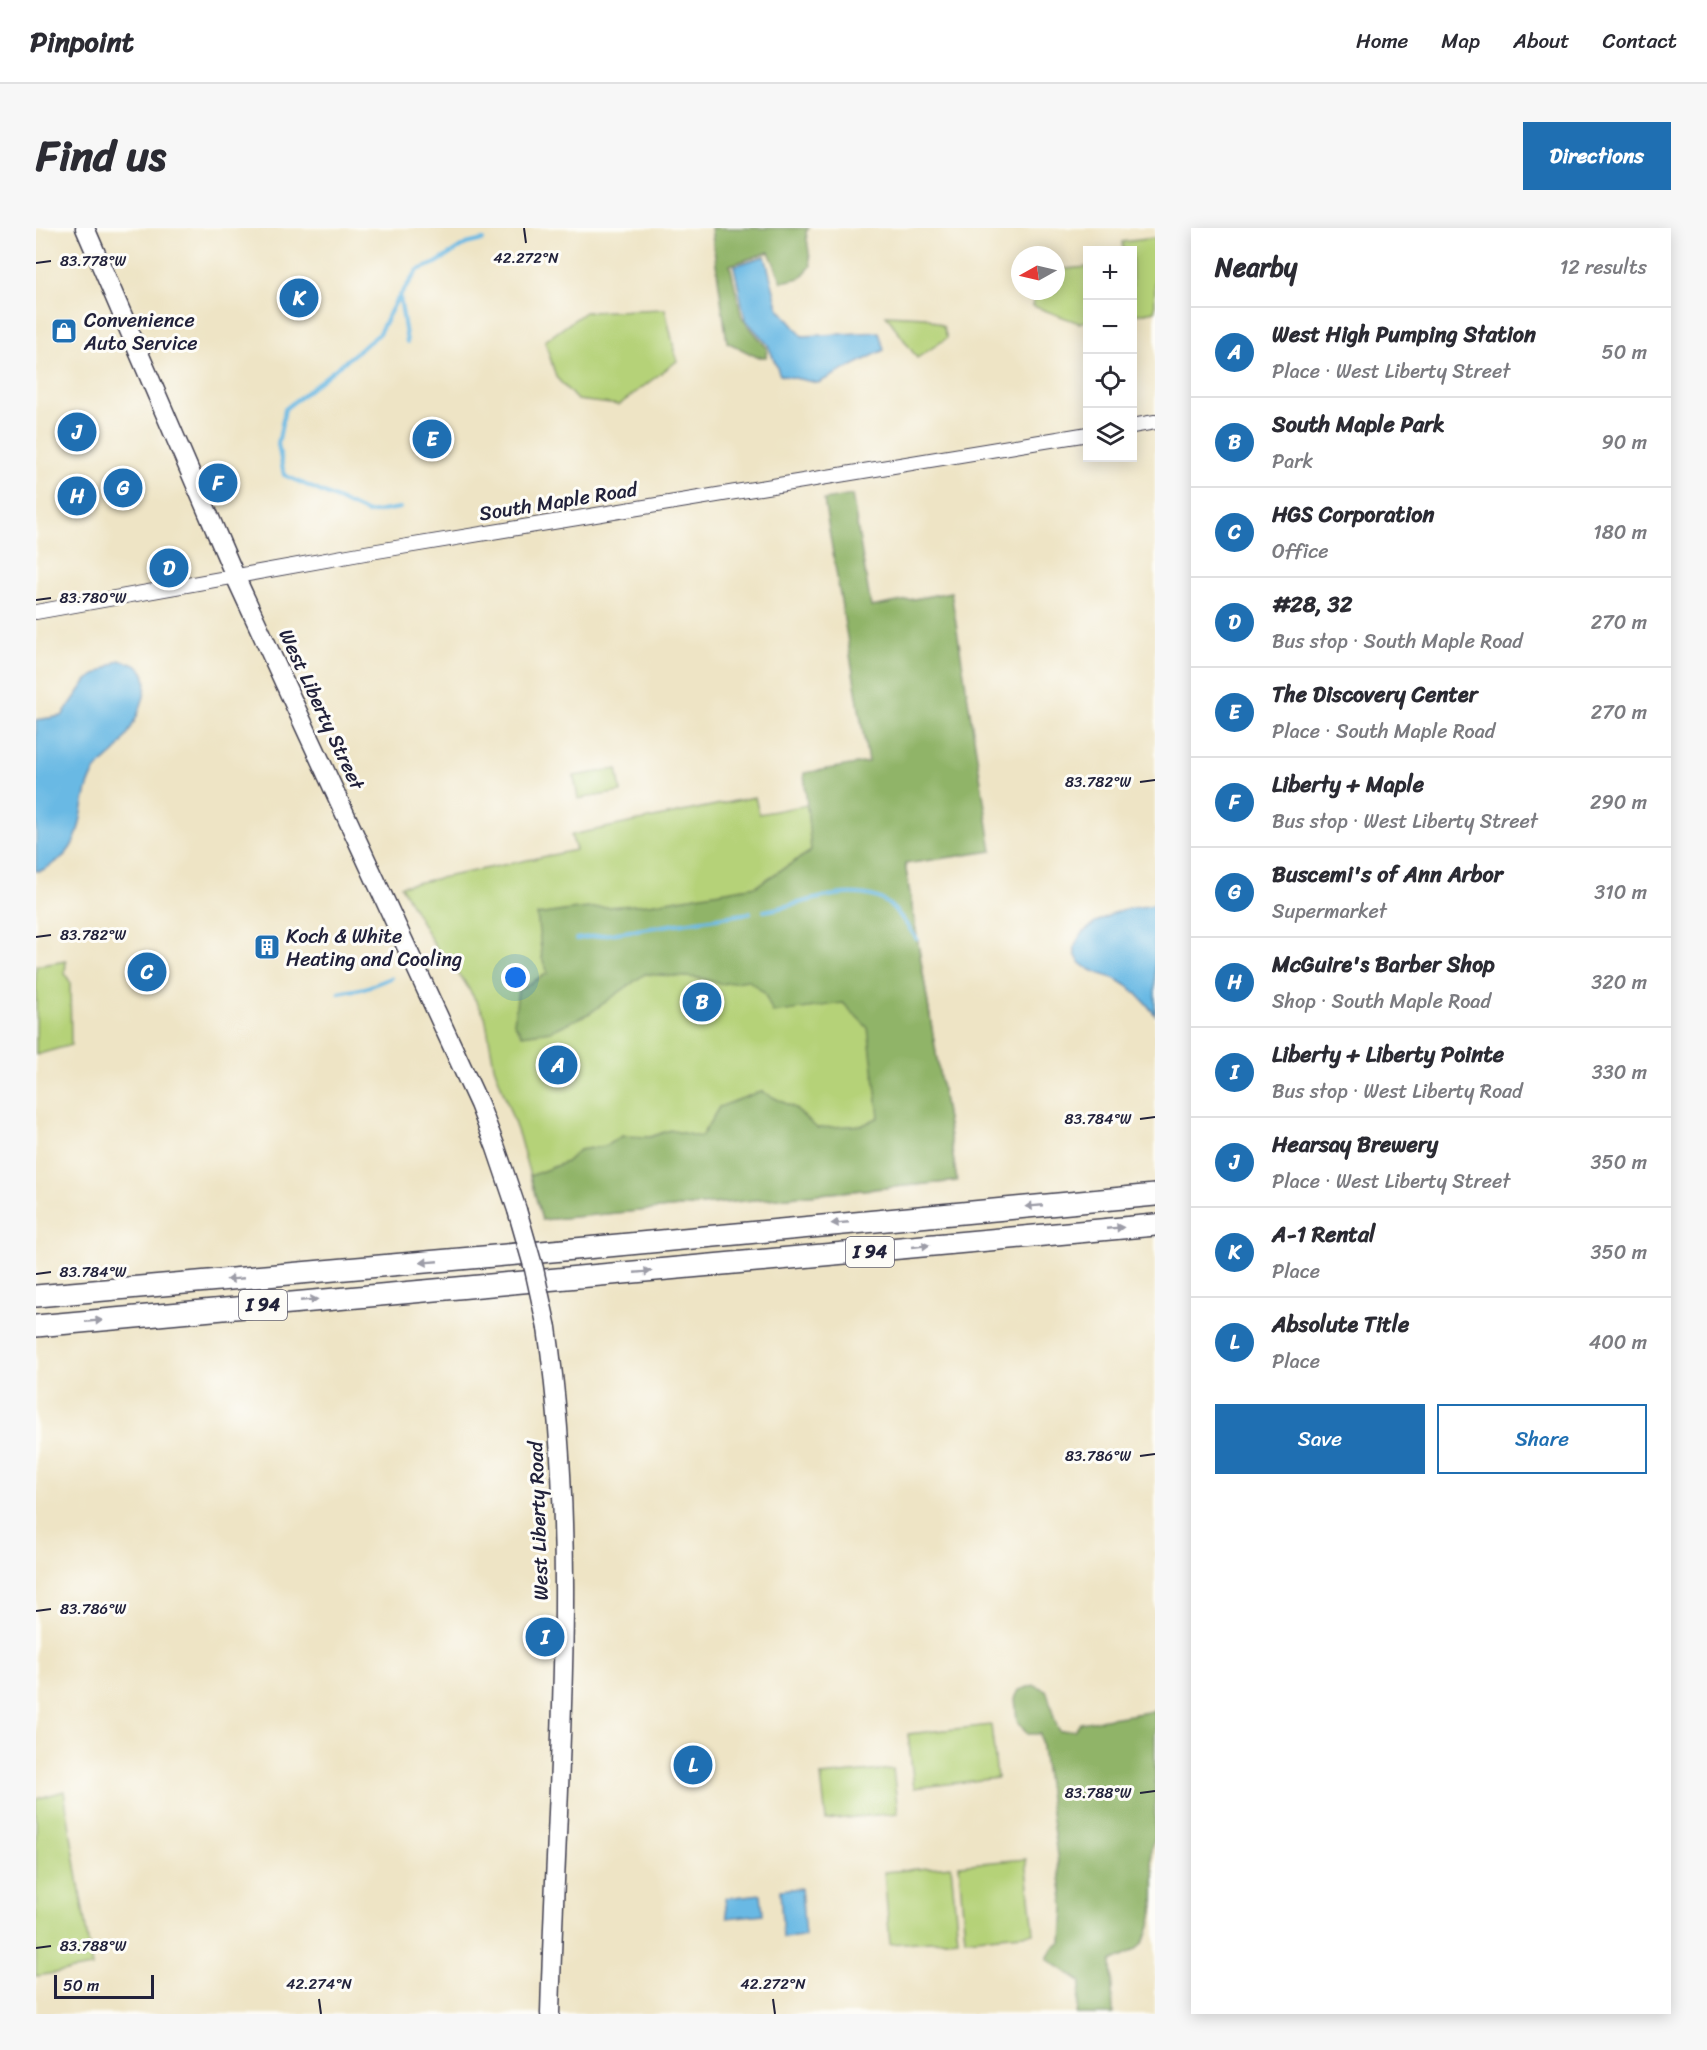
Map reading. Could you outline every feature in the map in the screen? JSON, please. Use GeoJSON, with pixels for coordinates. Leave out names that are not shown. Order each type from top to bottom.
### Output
{"type":"FeatureCollection","features":[{"type":"Feature","properties":{"kind":"highway","name":"I 94"},"geometry":{"type":"LineString","coordinates":[[36,1296],[1155,1195]]}},
{"type":"Feature","properties":{"kind":"highway","name":"I 94"},"geometry":{"type":"LineString","coordinates":[[36,1326],[1155,1225]]}},
{"type":"Feature","properties":{"kind":"main road","name":"West Liberty Street"},"geometry":{"type":"LineString","coordinates":[[84,228],[235,576],[479,1104],[517,1210]]}},
{"type":"Feature","properties":{"kind":"main road","name":"West Liberty Road"},"geometry":{"type":"LineString","coordinates":[[517,1210],[534,1269],[546,1328],[555,1400],[564,1517],[560,1769],[550,2014]]}},
{"type":"Feature","properties":{"kind":"street"},"geometry":{"type":"LineString","coordinates":[[1137,425],[1155,422]]}},
{"type":"Feature","properties":{"kind":"street","name":"South Maple Road"},"geometry":{"type":"LineString","coordinates":[[36,612],[235,576],[1083,435]]}},
{"type":"Feature","properties":{"kind":"green space"},"geometry":{"type":"Polygon","coordinates":[[[711,228],[809,228],[806,232],[811,266],[800,278],[782,282],[769,252],[730,265],[742,318],[767,348],[766,357],[757,357],[727,342],[711,228]]]}},
{"type":"Feature","properties":{"kind":"green space"},"geometry":{"type":"Polygon","coordinates":[[[1155,238],[1155,311],[1137,314],[1137,246],[1122,246],[1122,242],[1155,238]]]}},
{"type":"Feature","properties":{"kind":"green space"},"geometry":{"type":"Polygon","coordinates":[[[1083,267],[1083,322],[1079,323],[1033,306],[1033,300],[1065,300],[1065,269],[1083,267]]]}},
{"type":"Feature","properties":{"kind":"green space"},"geometry":{"type":"Polygon","coordinates":[[[665,309],[677,361],[619,405],[577,400],[556,377],[545,341],[585,312],[665,309]]]}},
{"type":"Feature","properties":{"kind":"green space"},"geometry":{"type":"Polygon","coordinates":[[[886,315],[926,317],[943,326],[947,338],[917,358],[886,315]]]}},
{"type":"Feature","properties":{"kind":"green space"},"geometry":{"type":"Polygon","coordinates":[[[852,495],[871,607],[951,592],[992,851],[905,864],[957,1181],[542,1220],[530,1176],[566,1162],[579,1150],[605,1146],[622,1136],[650,1137],[670,1130],[701,1137],[719,1107],[761,1091],[793,1107],[817,1128],[863,1125],[879,1117],[868,1028],[843,1003],[773,1013],[764,993],[748,980],[721,984],[699,978],[645,974],[590,1013],[551,1031],[522,1035],[514,1023],[518,990],[548,973],[542,958],[537,915],[577,909],[649,904],[756,886],[811,851],[804,773],[868,762],[824,500],[852,495]]]}},
{"type":"Feature","properties":{"kind":"green space"},"geometry":{"type":"Polygon","coordinates":[[[617,769],[621,792],[578,799],[574,776],[617,769]]]}},
{"type":"Feature","properties":{"kind":"green space"},"geometry":{"type":"Polygon","coordinates":[[[892,784],[957,1181],[542,1220],[519,1136],[494,1066],[485,1016],[464,981],[440,955],[401,886],[576,850],[571,835],[755,797],[759,814],[861,795],[892,784]]]}},
{"type":"Feature","properties":{"kind":"green space"},"geometry":{"type":"Polygon","coordinates":[[[66,961],[65,973],[70,982],[71,1045],[36,1055],[36,966],[66,961]]]}},
{"type":"Feature","properties":{"kind":"green space"},"geometry":{"type":"Polygon","coordinates":[[[1034,1685],[1046,1690],[1055,1722],[1060,1731],[1074,1730],[1080,1723],[1155,1711],[1155,1838],[1151,1852],[1154,1874],[1153,1912],[1149,1930],[1140,1946],[1111,1962],[1113,2014],[1076,2014],[1081,1982],[1047,1959],[1052,1949],[1062,1942],[1064,1906],[1040,1734],[1027,1734],[1017,1721],[1015,1698],[1019,1690],[1034,1685]]]}},
{"type":"Feature","properties":{"kind":"green space"},"geometry":{"type":"Polygon","coordinates":[[[991,1725],[997,1778],[914,1788],[908,1734],[991,1725]]]}},
{"type":"Feature","properties":{"kind":"green space"},"geometry":{"type":"Polygon","coordinates":[[[893,1769],[898,1813],[826,1820],[821,1776],[893,1769]]]}},
{"type":"Feature","properties":{"kind":"green space"},"geometry":{"type":"Polygon","coordinates":[[[64,1791],[92,1967],[36,1976],[36,1799],[64,1791]]]}},
{"type":"Feature","properties":{"kind":"green space"},"geometry":{"type":"Polygon","coordinates":[[[1026,1859],[1034,1933],[965,1939],[959,1865],[1026,1859]]]}},
{"type":"Feature","properties":{"kind":"green space"},"geometry":{"type":"Polygon","coordinates":[[[951,1866],[958,1939],[890,1944],[884,1872],[951,1866]]]}},
{"type":"Feature","properties":{"kind":"water"},"geometry":{"type":"Polygon","coordinates":[[[765,256],[778,307],[802,336],[879,332],[884,350],[818,383],[780,375],[768,345],[745,319],[734,266],[765,256]]]}},
{"type":"Feature","properties":{"kind":"water"},"geometry":{"type":"Polygon","coordinates":[[[119,660],[136,665],[143,672],[145,690],[138,714],[115,752],[95,771],[85,795],[77,834],[72,845],[53,864],[36,871],[36,720],[62,716],[87,680],[119,660]]]}},
{"type":"Feature","properties":{"kind":"water"},"geometry":{"type":"Polygon","coordinates":[[[1155,905],[1155,1015],[1138,995],[1123,983],[1093,971],[1080,962],[1075,954],[1075,946],[1084,932],[1107,916],[1124,910],[1155,905]]]}},
{"type":"Feature","properties":{"kind":"water"},"geometry":{"type":"Polygon","coordinates":[[[801,1888],[805,1936],[783,1938],[780,1890],[801,1888]]]}},
{"type":"Feature","properties":{"kind":"water"},"geometry":{"type":"Polygon","coordinates":[[[761,1894],[763,1914],[727,1918],[725,1898],[761,1894]]]}},
{"type":"Feature","properties":{"kind":"waterway"},"geometry":{"type":"LineString","coordinates":[[400,508],[368,513],[284,475],[278,444],[285,409],[378,335],[395,303],[418,270],[436,263],[466,244],[483,240]]}},
{"type":"Feature","properties":{"kind":"waterway"},"geometry":{"type":"LineString","coordinates":[[400,297],[407,342]]}},
{"type":"Feature","properties":{"kind":"waterway"},"geometry":{"type":"LineString","coordinates":[[764,911],[833,895],[861,894],[881,899],[887,903],[899,914],[917,939]]}},
{"type":"Feature","properties":{"kind":"waterway"},"geometry":{"type":"LineString","coordinates":[[576,939],[750,913]]}},
{"type":"Feature","properties":{"kind":"waterway"},"geometry":{"type":"LineString","coordinates":[[339,993],[365,988],[391,978]]}},
{"type":"Feature","properties":{"kind":"place","name":"A-1 Rental"},"geometry":{"type":"Point","coordinates":[299,298]}},
{"type":"Feature","properties":{"kind":"place","name":"Convenience Auto Service"},"geometry":{"type":"Point","coordinates":[64,331]}},
{"type":"Feature","properties":{"kind":"place","name":"Hearsay Brewery"},"geometry":{"type":"Point","coordinates":[77,432]}},
{"type":"Feature","properties":{"kind":"place","name":"The Discovery Center"},"geometry":{"type":"Point","coordinates":[432,439]}},
{"type":"Feature","properties":{"kind":"place","name":"Liberty + Maple"},"geometry":{"type":"Point","coordinates":[218,483]}},
{"type":"Feature","properties":{"kind":"place","name":"Buscemi's of Ann Arbor"},"geometry":{"type":"Point","coordinates":[123,488]}},
{"type":"Feature","properties":{"kind":"place","name":"McGuire's Barber Shop"},"geometry":{"type":"Point","coordinates":[77,496]}},
{"type":"Feature","properties":{"kind":"place","name":"#28, 32"},"geometry":{"type":"Point","coordinates":[169,568]}},
{"type":"Feature","properties":{"kind":"place","name":"Koch & White Heating and Cooling"},"geometry":{"type":"Point","coordinates":[267,947]}},
{"type":"Feature","properties":{"kind":"place","name":"HGS Corporation"},"geometry":{"type":"Point","coordinates":[147,972]}},
{"type":"Feature","properties":{"kind":"place","name":"South Maple Park"},"geometry":{"type":"Point","coordinates":[702,1002]}},
{"type":"Feature","properties":{"kind":"place","name":"West High Pumping Station"},"geometry":{"type":"Point","coordinates":[558,1065]}},
{"type":"Feature","properties":{"kind":"place","name":"Liberty + Liberty Pointe"},"geometry":{"type":"Point","coordinates":[545,1637]}},
{"type":"Feature","properties":{"kind":"place","name":"Absolute Title"},"geometry":{"type":"Point","coordinates":[693,1765]}}]}
